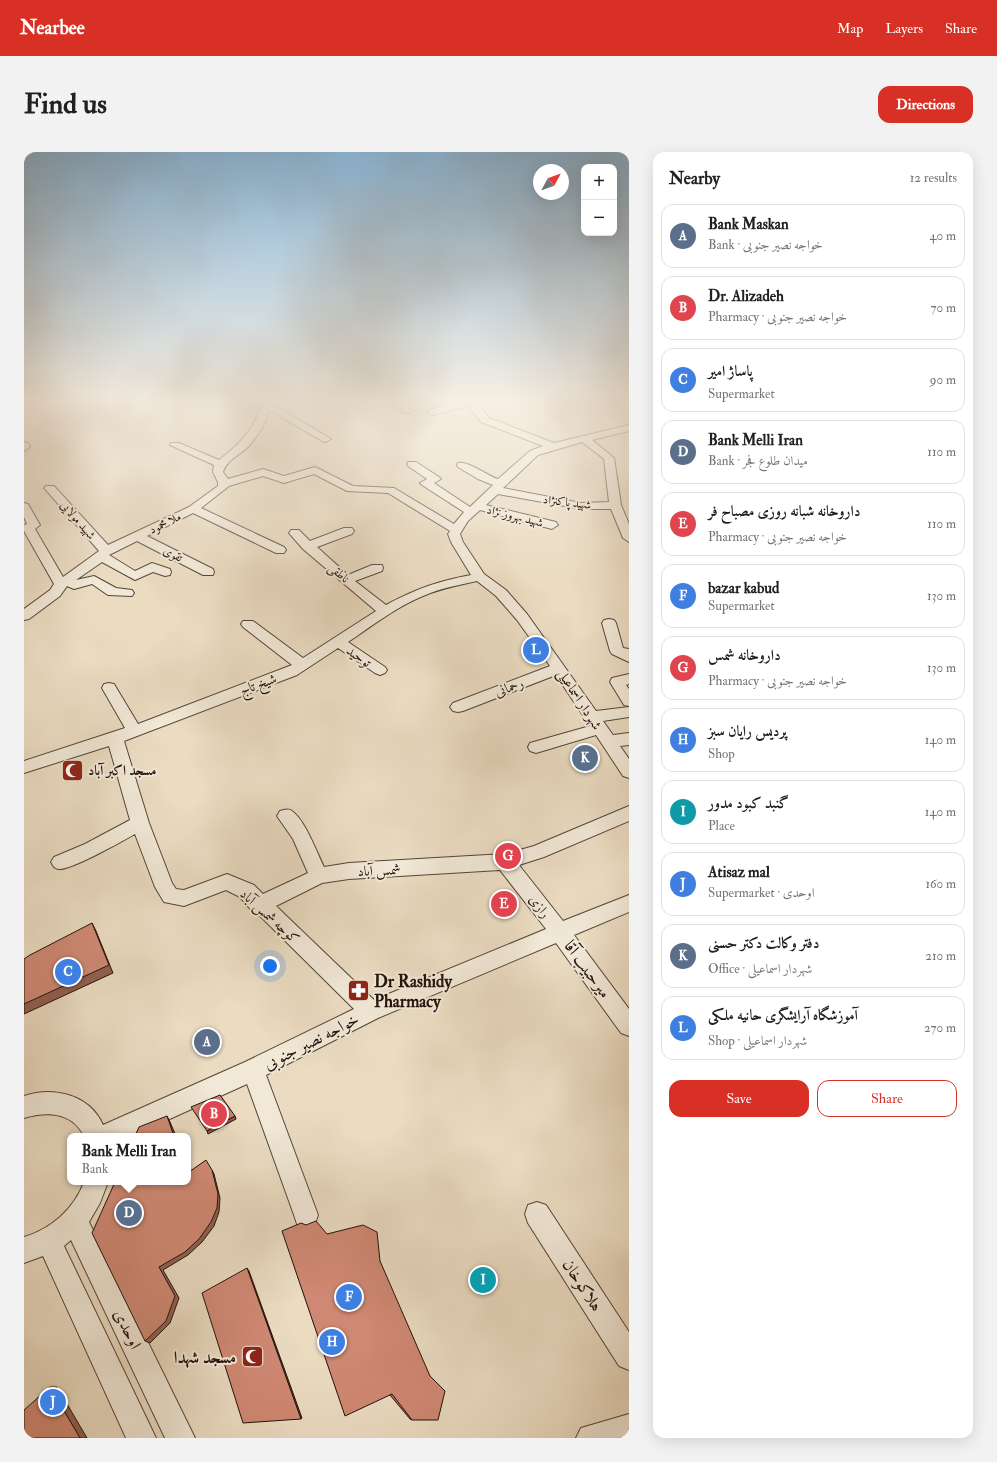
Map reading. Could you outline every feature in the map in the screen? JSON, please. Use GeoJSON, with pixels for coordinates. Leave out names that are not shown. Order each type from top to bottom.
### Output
{"type":"FeatureCollection","features":[{"type":"Feature","properties":{"kind":"street"},"geometry":{"type":"LineString","coordinates":[[211,460],[220,464]]}},
{"type":"Feature","properties":{"kind":"street"},"geometry":{"type":"LineString","coordinates":[[225,460],[220,464],[218,472],[224,484],[263,472],[284,480],[315,470],[351,489],[390,490],[456,530]]}},
{"type":"Feature","properties":{"kind":"street"},"geometry":{"type":"LineString","coordinates":[[479,577],[457,542],[454,534],[474,509],[527,460]]}},
{"type":"Feature","properties":{"kind":"street"},"geometry":{"type":"LineString","coordinates":[[609,460],[615,505],[629,538]]}},
{"type":"Feature","properties":{"kind":"street","name":"شهید بهروز نژاد"},"geometry":{"type":"LineString","coordinates":[[412,464],[435,479],[426,483],[474,509],[552,525]]}},
{"type":"Feature","properties":{"kind":"street","name":"شهید پاکنژاد"},"geometry":{"type":"LineString","coordinates":[[462,465],[498,487],[581,506],[615,505]]}},
{"type":"Feature","properties":{"kind":"street","name":"ملا محمود"},"geometry":{"type":"LineString","coordinates":[[24,616],[55,592],[74,574],[104,554],[193,510],[223,487],[224,484]]}},
{"type":"Feature","properties":{"kind":"street","name":"شهید مولایی"},"geometry":{"type":"LineString","coordinates":[[50,488],[104,554],[135,576],[152,567],[165,572]]}},
{"type":"Feature","properties":{"kind":"street"},"geometry":{"type":"LineString","coordinates":[[24,506],[34,525],[28,528],[65,582],[74,585],[94,580],[113,592],[127,593]]}},
{"type":"Feature","properties":{"kind":"street"},"geometry":{"type":"LineString","coordinates":[[193,510],[280,550]]}},
{"type":"Feature","properties":{"kind":"street"},"geometry":{"type":"LineString","coordinates":[[307,546],[348,530]]}},
{"type":"Feature","properties":{"kind":"street","name":"ناطقی"},"geometry":{"type":"LineString","coordinates":[[295,533],[307,546],[346,580],[385,611]]}},
{"type":"Feature","properties":{"kind":"street","name":"تقوی"},"geometry":{"type":"LineString","coordinates":[[138,536],[208,572]]}},
{"type":"Feature","properties":{"kind":"street"},"geometry":{"type":"LineString","coordinates":[[346,580],[377,568]]}},
{"type":"Feature","properties":{"kind":"street","name":"شیخ تاج"},"geometry":{"type":"LineString","coordinates":[[24,767],[115,738],[292,672],[385,611],[418,593],[444,584],[479,577]]}},
{"type":"Feature","properties":{"kind":"street","name":"شهردار اسماعیلی"},"geometry":{"type":"LineString","coordinates":[[479,577],[501,593],[522,617],[559,668],[629,772]]}},
{"type":"Feature","properties":{"kind":"street"},"geometry":{"type":"LineString","coordinates":[[609,623],[617,651],[625,653],[629,657]]}},
{"type":"Feature","properties":{"kind":"street"},"geometry":{"type":"LineString","coordinates":[[248,624],[303,666]]}},
{"type":"Feature","properties":{"kind":"street","name":"توحید"},"geometry":{"type":"LineString","coordinates":[[338,642],[380,670]]}},
{"type":"Feature","properties":{"kind":"street","name":"رحمانی"},"geometry":{"type":"LineString","coordinates":[[458,707],[559,668]]}},
{"type":"Feature","properties":{"kind":"street"},"geometry":{"type":"LineString","coordinates":[[629,679],[617,682],[629,701]]}},
{"type":"Feature","properties":{"kind":"street"},"geometry":{"type":"LineString","coordinates":[[109,688],[134,731]]}},
{"type":"Feature","properties":{"kind":"street"},"geometry":{"type":"LineString","coordinates":[[536,747],[595,723],[629,712]]}},
{"type":"Feature","properties":{"kind":"street","name":"کوچه شمس آباد"},"geometry":{"type":"LineString","coordinates":[[115,738],[140,823],[164,887],[171,896],[184,898],[228,882],[247,891],[259,905],[371,1011]]}},
{"type":"Feature","properties":{"kind":"street"},"geometry":{"type":"LineString","coordinates":[[608,742],[629,739]]}},
{"type":"Feature","properties":{"kind":"street","name":"شمس آباد"},"geometry":{"type":"LineString","coordinates":[[259,905],[319,876],[349,871],[505,862],[538,852],[629,813]]}},
{"type":"Feature","properties":{"kind":"street"},"geometry":{"type":"LineString","coordinates":[[286,816],[300,835],[319,876]]}},
{"type":"Feature","properties":{"kind":"street"},"geometry":{"type":"LineString","coordinates":[[60,862],[91,849],[140,823]]}},
{"type":"Feature","properties":{"kind":"street","name":"رازی"},"geometry":{"type":"LineString","coordinates":[[505,862],[560,932]]}},
{"type":"Feature","properties":{"kind":"street","name":"خواجه نصیر جنوبی"},"geometry":{"type":"LineString","coordinates":[[113,1133],[253,1070],[371,1011],[629,903]]}},
{"type":"Feature","properties":{"kind":"street","name":"میرحبیب آقا"},"geometry":{"type":"LineString","coordinates":[[560,932],[629,1026]]}},
{"type":"Feature","properties":{"kind":"street"},"geometry":{"type":"LineString","coordinates":[[253,1070],[306,1215]]}},
{"type":"Feature","properties":{"kind":"street"},"geometry":{"type":"LineString","coordinates":[[24,1107],[31,1104],[53,1102],[73,1108],[88,1121],[94,1133]]}},
{"type":"Feature","properties":{"kind":"street"},"geometry":{"type":"LineString","coordinates":[[24,1250],[49,1242],[75,1221],[86,1206],[95,1185]]}},
{"type":"Feature","properties":{"kind":"street","name":"هلاکوخان"},"geometry":{"type":"LineString","coordinates":[[537,1214],[629,1356]]}},
{"type":"Feature","properties":{"kind":"street","name":"اوحدی"},"geometry":{"type":"LineString","coordinates":[[75,1221],[180,1438]]}},
{"type":"Feature","properties":{"kind":"street"},"geometry":{"type":"LineString","coordinates":[[49,1242],[141,1438]]}},
{"type":"Feature","properties":{"kind":"street"},"geometry":{"type":"LineString","coordinates":[[591,1438],[629,1428]]}},
{"type":"Feature","properties":{"kind":"building"},"geometry":{"type":"Polygon","coordinates":[[[92,923],[109,965],[24,1004],[24,959],[92,923]]]}},
{"type":"Feature","properties":{"kind":"building"},"geometry":{"type":"Polygon","coordinates":[[[220,1095],[235,1116],[207,1131],[191,1107],[220,1095]]]}},
{"type":"Feature","properties":{"kind":"building"},"geometry":{"type":"Polygon","coordinates":[[[167,1116],[173,1133],[136,1133],[139,1127],[167,1116]]]}},
{"type":"Feature","properties":{"kind":"building"},"geometry":{"type":"Polygon","coordinates":[[[206,1160],[212,1170],[218,1194],[217,1208],[211,1222],[199,1239],[185,1252],[159,1267],[175,1296],[166,1321],[145,1341],[92,1233],[114,1185],[191,1185],[191,1171],[206,1160]]]}},
{"type":"Feature","properties":{"kind":"building"},"geometry":{"type":"Polygon","coordinates":[[[316,1221],[327,1234],[363,1225],[377,1232],[380,1261],[430,1376],[445,1391],[438,1420],[412,1420],[392,1394],[345,1416],[282,1231],[301,1223],[306,1225],[316,1221]]]}},
{"type":"Feature","properties":{"kind":"building","name":"مسجد شهدا"},"geometry":{"type":"Polygon","coordinates":[[[247,1268],[301,1419],[243,1423],[202,1293],[247,1268]]]}},
{"type":"Feature","properties":{"kind":"building"},"geometry":{"type":"Polygon","coordinates":[[[50,1387],[80,1438],[24,1438],[24,1410],[50,1387]]]}},
{"type":"Feature","properties":{"kind":"place","name":"آموزشگاه آرایشگری حانیه ملکی"},"geometry":{"type":"Point","coordinates":[536,650]}},
{"type":"Feature","properties":{"kind":"place","name":"دفتر وکالت دکتر حسنی"},"geometry":{"type":"Point","coordinates":[585,758]}},
{"type":"Feature","properties":{"kind":"place","name":"مسجد اکبر آباد"},"geometry":{"type":"Point","coordinates":[73,770]}},
{"type":"Feature","properties":{"kind":"place","name":"داروخانه شمس"},"geometry":{"type":"Point","coordinates":[508,856]}},
{"type":"Feature","properties":{"kind":"place","name":"داروخانه شبانه روزی مصباح فر"},"geometry":{"type":"Point","coordinates":[504,904]}},
{"type":"Feature","properties":{"kind":"place","name":"پاساژ امیر"},"geometry":{"type":"Point","coordinates":[68,972]}},
{"type":"Feature","properties":{"kind":"place","name":"Dr Rashidy Pharmacy"},"geometry":{"type":"Point","coordinates":[359,991]}},
{"type":"Feature","properties":{"kind":"place","name":"Bank Maskan"},"geometry":{"type":"Point","coordinates":[207,1042]}},
{"type":"Feature","properties":{"kind":"place","name":"Dr. Alizadeh"},"geometry":{"type":"Point","coordinates":[214,1114]}},
{"type":"Feature","properties":{"kind":"place","name":"Bank Melli Iran"},"geometry":{"type":"Point","coordinates":[129,1213]}},
{"type":"Feature","properties":{"kind":"place","name":"گنبد کبود مدور"},"geometry":{"type":"Point","coordinates":[483,1280]}},
{"type":"Feature","properties":{"kind":"place","name":"bazar kabud"},"geometry":{"type":"Point","coordinates":[349,1297]}},
{"type":"Feature","properties":{"kind":"place","name":"پردیس رایان سبز"},"geometry":{"type":"Point","coordinates":[332,1342]}},
{"type":"Feature","properties":{"kind":"place","name":"مسجد شهدا"},"geometry":{"type":"Point","coordinates":[252,1357]}},
{"type":"Feature","properties":{"kind":"place","name":"Atisaz mal"},"geometry":{"type":"Point","coordinates":[53,1402]}}]}
